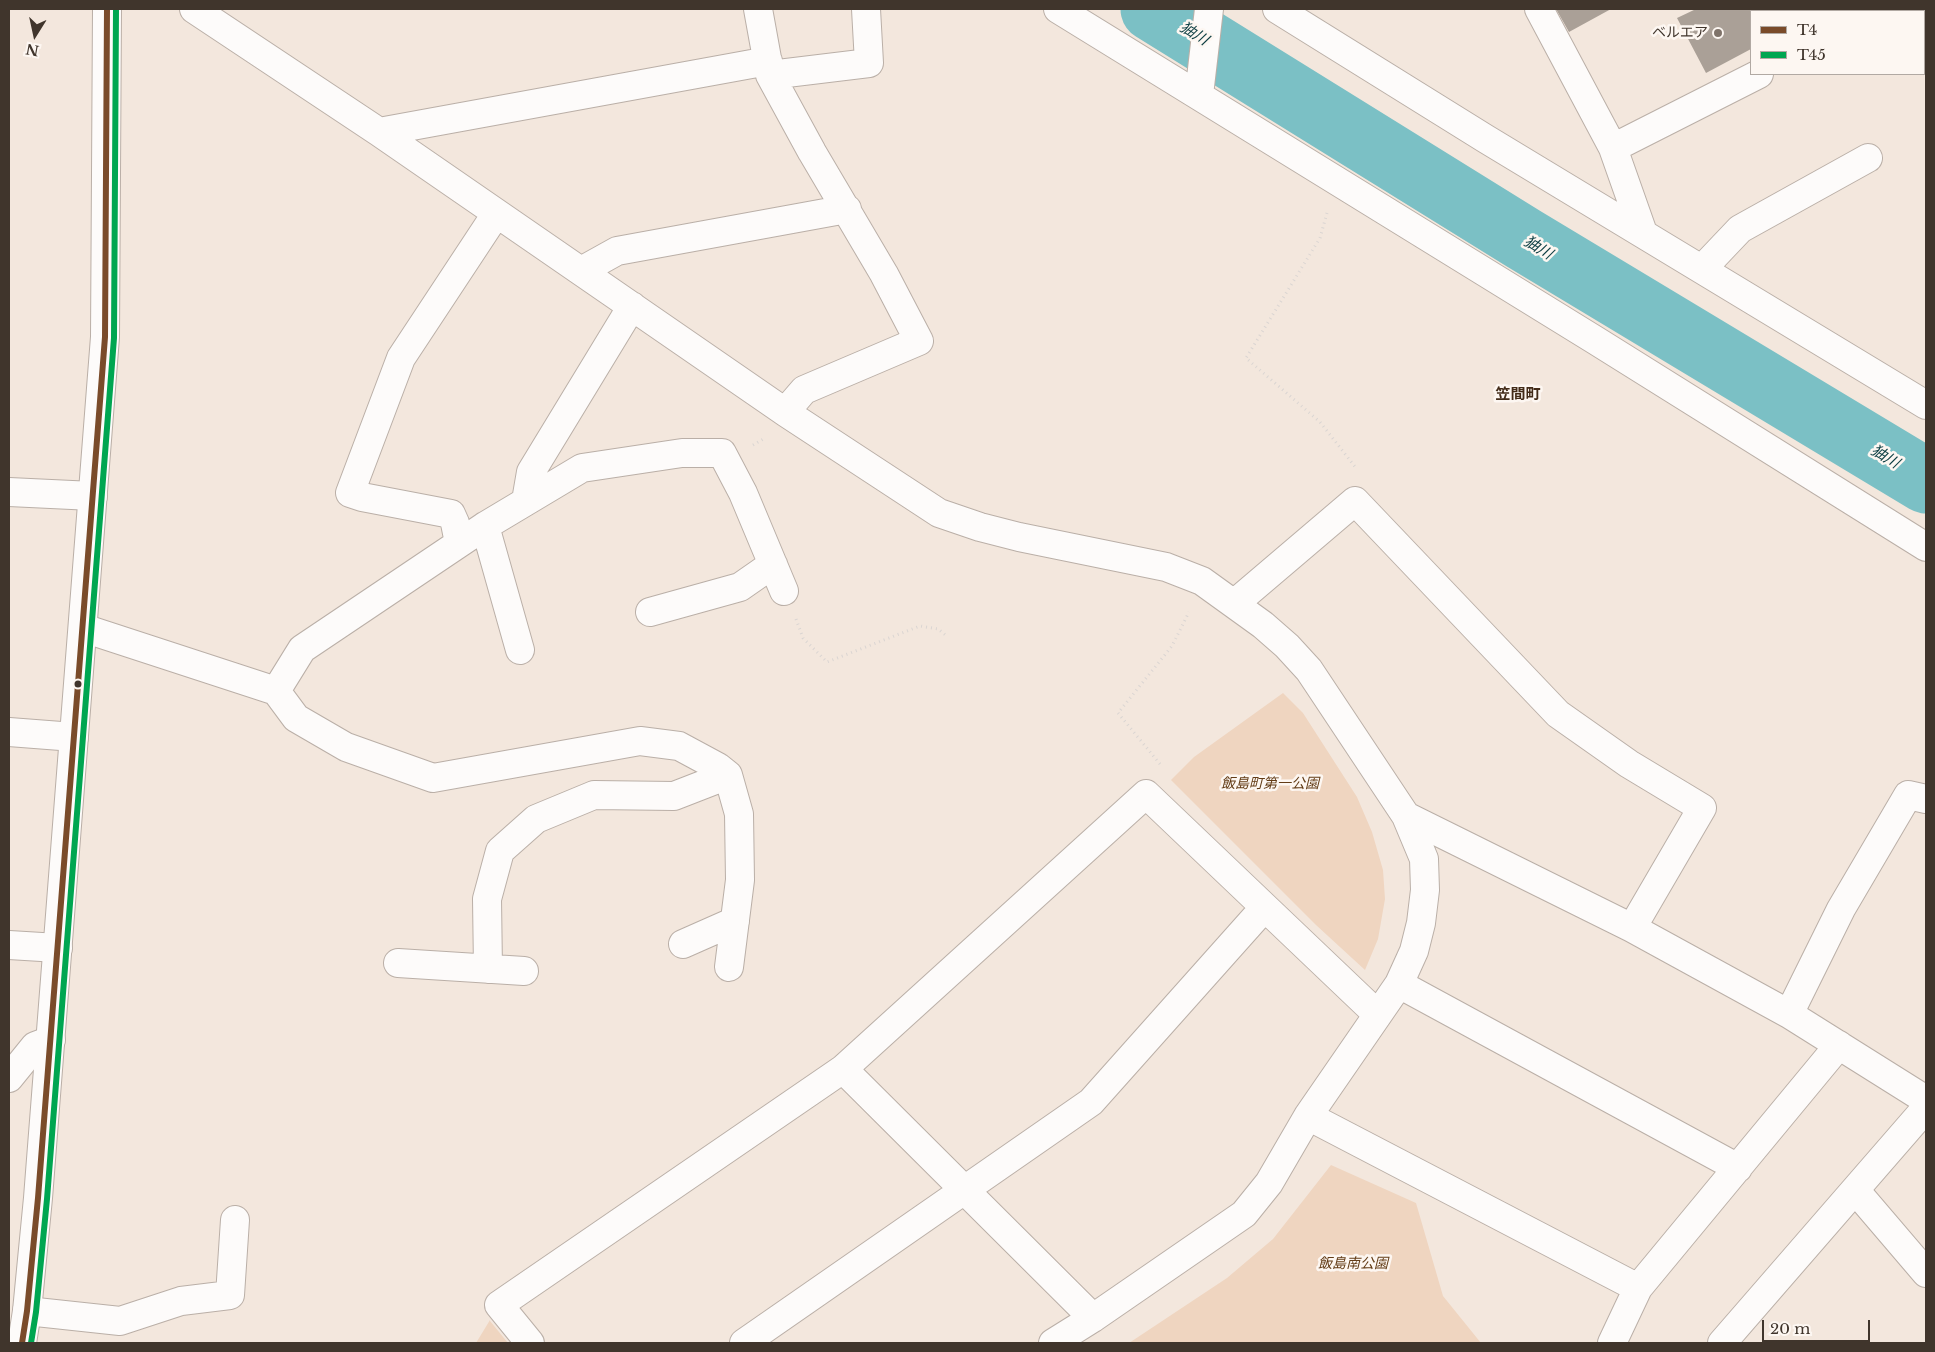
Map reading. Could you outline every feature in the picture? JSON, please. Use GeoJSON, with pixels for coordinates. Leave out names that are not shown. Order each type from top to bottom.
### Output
{"type":"FeatureCollection","features":[{"type":"Feature","properties":{"kind":"street"},"geometry":{"type":"LineString","coordinates":[[22,1343],[27,1311],[51,1040],[105,337],[107,9]]}},
{"type":"Feature","properties":{"kind":"street"},"geometry":{"type":"LineString","coordinates":[[758,9],[769,68],[812,152],[884,274],[919,340],[804,390],[785,412]]}},
{"type":"Feature","properties":{"kind":"street"},"geometry":{"type":"LineString","coordinates":[[379,132],[769,68],[869,63],[866,9]]}},
{"type":"Feature","properties":{"kind":"street"},"geometry":{"type":"LineString","coordinates":[[1058,9],[1341,182],[1926,547]]}},
{"type":"Feature","properties":{"kind":"street"},"geometry":{"type":"LineString","coordinates":[[1198,95],[1209,9]]}},
{"type":"Feature","properties":{"kind":"street"},"geometry":{"type":"LineString","coordinates":[[1277,9],[1460,123],[1926,405]]}},
{"type":"Feature","properties":{"kind":"street"},"geometry":{"type":"LineString","coordinates":[[1540,9],[1613,148],[1643,233]]}},
{"type":"Feature","properties":{"kind":"street"},"geometry":{"type":"LineString","coordinates":[[203,11],[785,412],[939,513],[996,531],[1166,567],[1202,581],[1263,625],[1287,646],[1309,670],[1406,816],[1424,859],[1425,890],[1421,922],[1414,951],[1399,984],[1308,1116],[1269,1183],[1244,1214],[1093,1318],[1053,1343]]}},
{"type":"Feature","properties":{"kind":"street"},"geometry":{"type":"LineString","coordinates":[[1613,148],[1757,75]]}},
{"type":"Feature","properties":{"kind":"street"},"geometry":{"type":"LineString","coordinates":[[1702,269],[1740,228],[1868,158]]}},
{"type":"Feature","properties":{"kind":"street"},"geometry":{"type":"LineString","coordinates":[[581,271],[617,252],[847,209]]}},
{"type":"Feature","properties":{"kind":"street"},"geometry":{"type":"LineString","coordinates":[[459,543],[451,514],[350,493],[401,358],[496,214]]}},
{"type":"Feature","properties":{"kind":"street"},"geometry":{"type":"LineString","coordinates":[[526,501],[531,472],[632,306]]}},
{"type":"Feature","properties":{"kind":"street"},"geometry":{"type":"LineString","coordinates":[[276,691],[302,649],[485,526],[582,468],[682,453],[722,453],[744,493],[784,591]]}},
{"type":"Feature","properties":{"kind":"street"},"geometry":{"type":"LineString","coordinates":[[9,492],[93,496]]}},
{"type":"Feature","properties":{"kind":"street"},"geometry":{"type":"LineString","coordinates":[[1234,604],[1355,501],[1558,714],[1630,764],[1702,808],[1632,928]]}},
{"type":"Feature","properties":{"kind":"street"},"geometry":{"type":"LineString","coordinates":[[485,526],[520,650]]}},
{"type":"Feature","properties":{"kind":"street"},"geometry":{"type":"LineString","coordinates":[[650,612],[740,587],[773,564]]}},
{"type":"Feature","properties":{"kind":"street"},"geometry":{"type":"LineString","coordinates":[[83,628],[276,691],[296,718],[346,747],[433,778],[640,741],[679,746],[718,767],[728,776],[738,814],[740,880],[730,967]]}},
{"type":"Feature","properties":{"kind":"street"},"geometry":{"type":"LineString","coordinates":[[9,732],[74,737]]}},
{"type":"Feature","properties":{"kind":"street"},"geometry":{"type":"LineString","coordinates":[[488,969],[488,899],[500,851],[536,819],[594,796],[674,796],[728,776]]}},
{"type":"Feature","properties":{"kind":"street"},"geometry":{"type":"LineString","coordinates":[[530,1343],[499,1305],[843,1069],[1146,794],[1377,1014]]}},
{"type":"Feature","properties":{"kind":"street"},"geometry":{"type":"LineString","coordinates":[[1789,1014],[1840,909],[1908,795],[1926,799]]}},
{"type":"Feature","properties":{"kind":"street"},"geometry":{"type":"LineString","coordinates":[[1406,816],[1632,928],[1789,1014],[1926,1100]]}},
{"type":"Feature","properties":{"kind":"street"},"geometry":{"type":"LineString","coordinates":[[744,1343],[1091,1102],[1264,908]]}},
{"type":"Feature","properties":{"kind":"street"},"geometry":{"type":"LineString","coordinates":[[683,944],[735,920]]}},
{"type":"Feature","properties":{"kind":"street"},"geometry":{"type":"LineString","coordinates":[[9,945],[58,948]]}},
{"type":"Feature","properties":{"kind":"street"},"geometry":{"type":"LineString","coordinates":[[398,963],[524,971]]}},
{"type":"Feature","properties":{"kind":"street"},"geometry":{"type":"LineString","coordinates":[[1399,984],[1738,1168]]}},
{"type":"Feature","properties":{"kind":"street"},"geometry":{"type":"LineString","coordinates":[[9,1078],[35,1046],[51,1040]]}},
{"type":"Feature","properties":{"kind":"street"},"geometry":{"type":"LineString","coordinates":[[1612,1343],[1638,1288],[1839,1046]]}},
{"type":"Feature","properties":{"kind":"street"},"geometry":{"type":"LineString","coordinates":[[843,1069],[1093,1318]]}},
{"type":"Feature","properties":{"kind":"street"},"geometry":{"type":"LineString","coordinates":[[1722,1343],[1856,1191],[1926,1108]]}},
{"type":"Feature","properties":{"kind":"street"},"geometry":{"type":"LineString","coordinates":[[1308,1116],[1638,1288]]}},
{"type":"Feature","properties":{"kind":"street"},"geometry":{"type":"LineString","coordinates":[[1856,1191],[1926,1273]]}},
{"type":"Feature","properties":{"kind":"street"},"geometry":{"type":"LineString","coordinates":[[27,1311],[120,1321],[181,1301],[230,1295],[235,1220]]}},
{"type":"Feature","properties":{"kind":"path"},"geometry":{"type":"LineString","coordinates":[[1341,182],[1327,213],[1320,238],[1246,358],[1320,422],[1364,478],[1355,501]]}},
{"type":"Feature","properties":{"kind":"path"},"geometry":{"type":"LineString","coordinates":[[1146,794],[1162,766],[1118,713],[1172,646],[1202,581]]}},
{"type":"Feature","properties":{"kind":"path"},"geometry":{"type":"LineString","coordinates":[[784,591],[803,638],[827,662],[920,626],[938,628],[948,637]]}},
{"type":"Feature","properties":{"kind":"green space","name":"飯島町第一公園"},"geometry":{"type":"Polygon","coordinates":[[[1283,693],[1303,713],[1357,797],[1372,832],[1383,870],[1385,899],[1378,939],[1365,970],[1316,925],[1171,780],[1194,757],[1283,693]]]}},
{"type":"Feature","properties":{"kind":"green space","name":"飯島南公園"},"geometry":{"type":"Polygon","coordinates":[[[1331,1165],[1416,1203],[1443,1296],[1481,1343],[1129,1343],[1227,1278],[1273,1239],[1331,1165]]]}},
{"type":"Feature","properties":{"kind":"green space"},"geometry":{"type":"Polygon","coordinates":[[[490,1321],[508,1343],[476,1343],[490,1321]]]}},
{"type":"Feature","properties":{"kind":"building"},"geometry":{"type":"Polygon","coordinates":[[[1556,9],[1611,9],[1569,32],[1556,9]]]}},
{"type":"Feature","properties":{"kind":"building","name":"ベルエア"},"geometry":{"type":"Polygon","coordinates":[[[1696,9],[1829,9],[1750,10],[1750,50],[1706,73],[1677,18],[1696,9]]]}},
{"type":"Feature","properties":{"kind":"building"},"geometry":{"type":"Polygon","coordinates":[[[1926,9],[1926,57],[1925,10],[1916,10],[1926,9]]]}},
{"type":"Feature","properties":{"kind":"waterway","name":"㹨川"},"geometry":{"type":"LineString","coordinates":[[1153,9],[1524,239],[1926,481]]}},
{"type":"Feature","properties":{"kind":"transit line","name":"T4"},"geometry":{"type":"LineString","coordinates":[[22,1343],[38,1198],[105,337],[107,9]]}},
{"type":"Feature","properties":{"kind":"transit line","name":"T45"},"geometry":{"type":"LineString","coordinates":[[31,1343],[36,1312],[47,1199],[114,338],[116,9]]}},
{"type":"Feature","properties":{"kind":"place","name":"ベルエア"},"geometry":{"type":"Point","coordinates":[1718,33]}},
{"type":"Feature","properties":{"kind":"district","name":"笠間町"},"geometry":{"type":"Point","coordinates":[1518,395]}}]}
